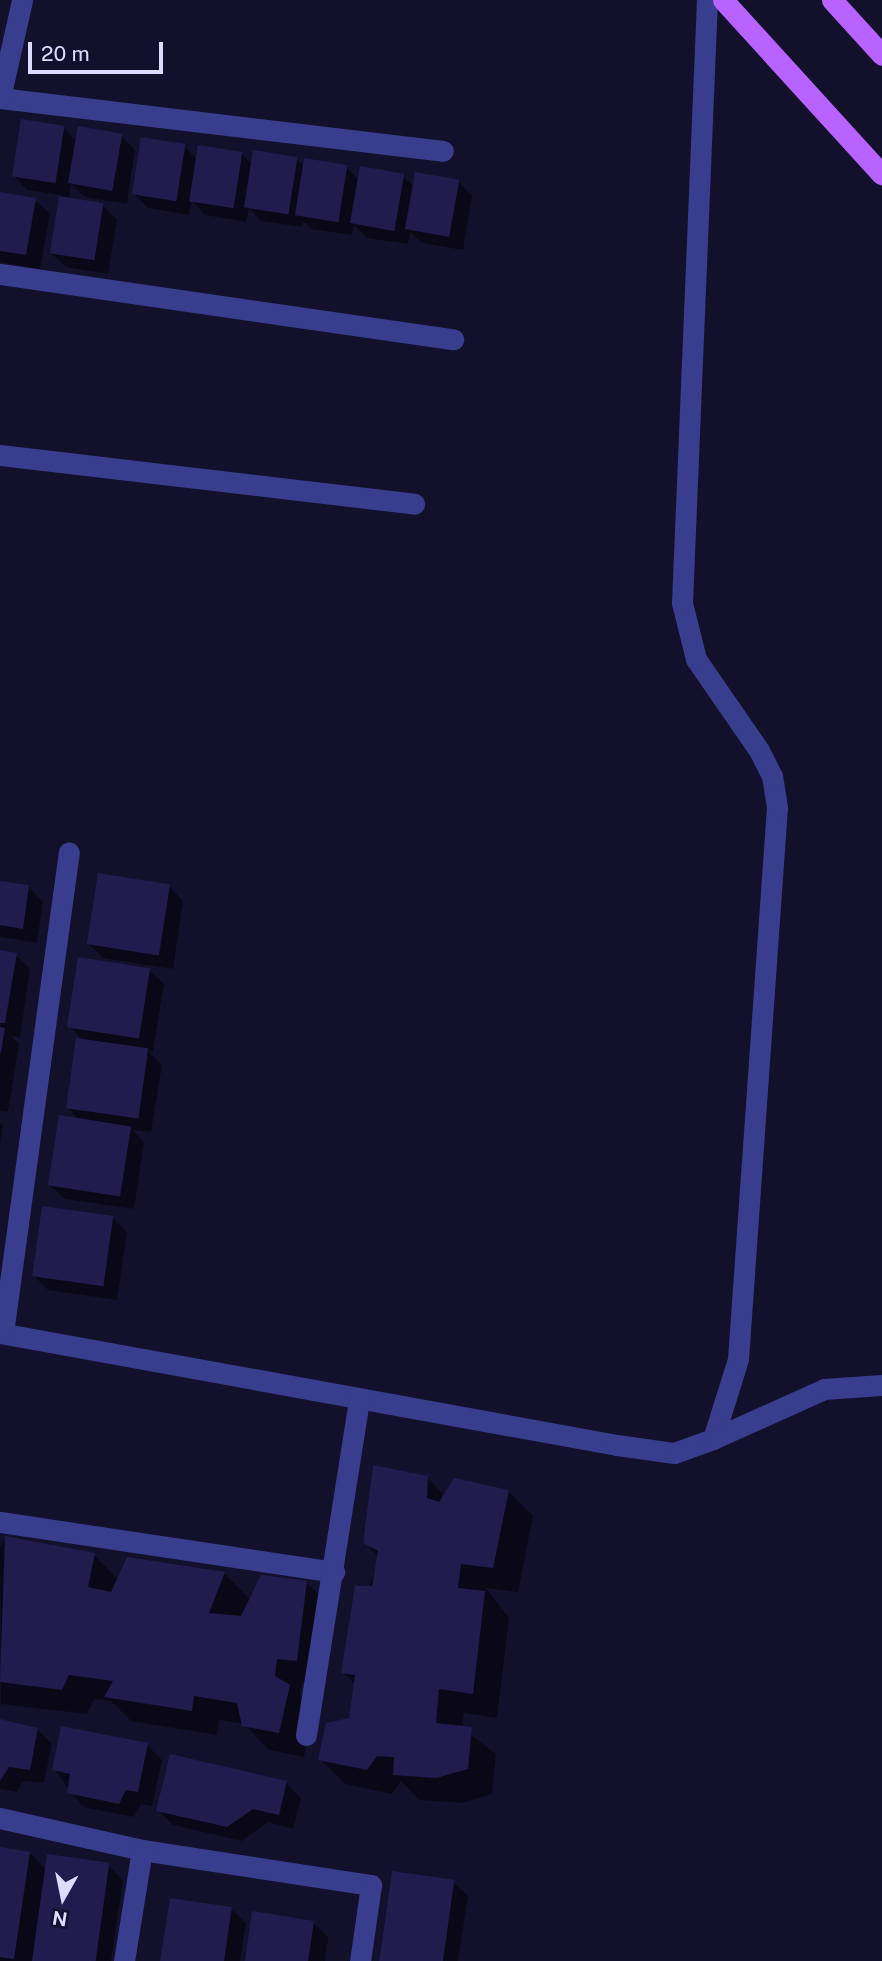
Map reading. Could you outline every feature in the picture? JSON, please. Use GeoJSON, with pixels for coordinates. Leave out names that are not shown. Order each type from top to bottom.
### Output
{"type":"FeatureCollection","features":[{"type":"Feature","properties":{"kind":"main road"},"geometry":{"type":"LineString","coordinates":[[723,0],[882,175]]}},
{"type":"Feature","properties":{"kind":"main road"},"geometry":{"type":"LineString","coordinates":[[832,0],[882,55]]}},
{"type":"Feature","properties":{"kind":"street"},"geometry":{"type":"LineString","coordinates":[[708,0],[682,603],[696,659],[758,749],[772,776],[776,807],[738,1359],[712,1438]]}},
{"type":"Feature","properties":{"kind":"street"},"geometry":{"type":"LineString","coordinates":[[14,9],[0,98],[443,152]]}},
{"type":"Feature","properties":{"kind":"street"},"geometry":{"type":"LineString","coordinates":[[0,274],[453,339]]}},
{"type":"Feature","properties":{"kind":"street"},"geometry":{"type":"LineString","coordinates":[[0,455],[414,504]]}},
{"type":"Feature","properties":{"kind":"street"},"geometry":{"type":"LineString","coordinates":[[69,853],[1,1333],[359,1399],[674,1453],[824,1389],[882,1385]]}},
{"type":"Feature","properties":{"kind":"street"},"geometry":{"type":"LineString","coordinates":[[306,1735],[334,1572],[359,1399]]}},
{"type":"Feature","properties":{"kind":"street"},"geometry":{"type":"LineString","coordinates":[[0,1522],[334,1572]]}},
{"type":"Feature","properties":{"kind":"street"},"geometry":{"type":"LineString","coordinates":[[0,1818],[142,1850],[371,1885],[360,1961]]}},
{"type":"Feature","properties":{"kind":"street"},"geometry":{"type":"LineString","coordinates":[[124,1961],[142,1850]]}},
{"type":"Feature","properties":{"kind":"building"},"geometry":{"type":"Polygon","coordinates":[[[21,119],[64,126],[55,183],[12,176],[21,119]]]}},
{"type":"Feature","properties":{"kind":"building"},"geometry":{"type":"Polygon","coordinates":[[[78,126],[122,134],[112,191],[68,183],[78,126]]]}},
{"type":"Feature","properties":{"kind":"building"},"geometry":{"type":"Polygon","coordinates":[[[141,137],[185,144],[176,201],[132,194],[141,137]]]}},
{"type":"Feature","properties":{"kind":"building"},"geometry":{"type":"Polygon","coordinates":[[[198,145],[242,152],[234,208],[189,201],[198,145]]]}},
{"type":"Feature","properties":{"kind":"building"},"geometry":{"type":"Polygon","coordinates":[[[253,150],[297,157],[288,214],[244,207],[253,150]]]}},
{"type":"Feature","properties":{"kind":"building"},"geometry":{"type":"Polygon","coordinates":[[[304,158],[347,165],[338,222],[295,215],[304,158]]]}},
{"type":"Feature","properties":{"kind":"building"},"geometry":{"type":"Polygon","coordinates":[[[360,166],[404,174],[394,231],[350,223],[360,166]]]}},
{"type":"Feature","properties":{"kind":"building"},"geometry":{"type":"Polygon","coordinates":[[[415,172],[459,180],[449,237],[405,229],[415,172]]]}},
{"type":"Feature","properties":{"kind":"building"},"geometry":{"type":"Polygon","coordinates":[[[0,192],[36,198],[26,255],[0,251],[0,192]]]}},
{"type":"Feature","properties":{"kind":"building"},"geometry":{"type":"Polygon","coordinates":[[[59,196],[103,203],[94,260],[50,253],[59,196]]]}},
{"type":"Feature","properties":{"kind":"building"},"geometry":{"type":"Polygon","coordinates":[[[98,873],[170,884],[159,956],[87,944],[98,873]]]}},
{"type":"Feature","properties":{"kind":"building"},"geometry":{"type":"Polygon","coordinates":[[[0,881],[29,885],[23,929],[0,925],[0,881]]]}},
{"type":"Feature","properties":{"kind":"building"},"geometry":{"type":"Polygon","coordinates":[[[0,950],[17,953],[5,1023],[0,1023],[0,950]]]}},
{"type":"Feature","properties":{"kind":"building"},"geometry":{"type":"Polygon","coordinates":[[[78,957],[150,968],[139,1039],[67,1027],[78,957]]]}},
{"type":"Feature","properties":{"kind":"building"},"geometry":{"type":"Polygon","coordinates":[[[0,1027],[5,1028],[1,1053],[0,1052],[0,1027]]]}},
{"type":"Feature","properties":{"kind":"building"},"geometry":{"type":"Polygon","coordinates":[[[76,1038],[148,1048],[138,1118],[66,1108],[76,1038]]]}},
{"type":"Feature","properties":{"kind":"building"},"geometry":{"type":"Polygon","coordinates":[[[59,1115],[131,1126],[120,1197],[48,1185],[59,1115]]]}},
{"type":"Feature","properties":{"kind":"building"},"geometry":{"type":"Polygon","coordinates":[[[42,1206],[113,1216],[103,1286],[32,1276],[42,1206]]]}},
{"type":"Feature","properties":{"kind":"building"},"geometry":{"type":"Polygon","coordinates":[[[373,1465],[428,1476],[427,1498],[439,1502],[454,1478],[509,1490],[493,1568],[461,1564],[458,1588],[485,1591],[473,1694],[439,1689],[436,1723],[472,1727],[468,1769],[436,1778],[393,1775],[394,1757],[377,1756],[367,1770],[318,1760],[326,1723],[349,1718],[355,1675],[341,1673],[355,1586],[372,1586],[378,1551],[363,1543],[373,1465]]]}},
{"type":"Feature","properties":{"kind":"building"},"geometry":{"type":"Polygon","coordinates":[[[5,1536],[95,1553],[88,1587],[111,1592],[127,1557],[225,1572],[209,1613],[241,1616],[261,1575],[307,1581],[297,1661],[277,1659],[275,1676],[290,1685],[279,1733],[242,1726],[237,1703],[194,1696],[192,1711],[104,1697],[113,1681],[69,1675],[62,1690],[0,1682],[5,1536]]]}},
{"type":"Feature","properties":{"kind":"building"},"geometry":{"type":"Polygon","coordinates":[[[0,1719],[38,1728],[30,1770],[9,1767],[0,1781],[0,1719]]]}},
{"type":"Feature","properties":{"kind":"building"},"geometry":{"type":"Polygon","coordinates":[[[61,1726],[148,1743],[138,1792],[126,1790],[119,1804],[67,1793],[70,1774],[52,1770],[61,1726]]]}},
{"type":"Feature","properties":{"kind":"building"},"geometry":{"type":"Polygon","coordinates":[[[170,1754],[287,1781],[279,1815],[253,1809],[227,1827],[156,1811],[170,1754]]]}},
{"type":"Feature","properties":{"kind":"building"},"geometry":{"type":"Polygon","coordinates":[[[0,1847],[30,1852],[14,1959],[0,1957],[0,1847]]]}},
{"type":"Feature","properties":{"kind":"building"},"geometry":{"type":"Polygon","coordinates":[[[47,1854],[109,1863],[96,1961],[32,1961],[47,1854]]]}},
{"type":"Feature","properties":{"kind":"building"},"geometry":{"type":"Polygon","coordinates":[[[392,1871],[454,1880],[443,1961],[379,1961],[392,1871]]]}},
{"type":"Feature","properties":{"kind":"building"},"geometry":{"type":"Polygon","coordinates":[[[170,1898],[232,1907],[224,1961],[160,1961],[170,1898]]]}},
{"type":"Feature","properties":{"kind":"building"},"geometry":{"type":"Polygon","coordinates":[[[252,1911],[314,1921],[308,1961],[245,1961],[252,1911]]]}}]}
